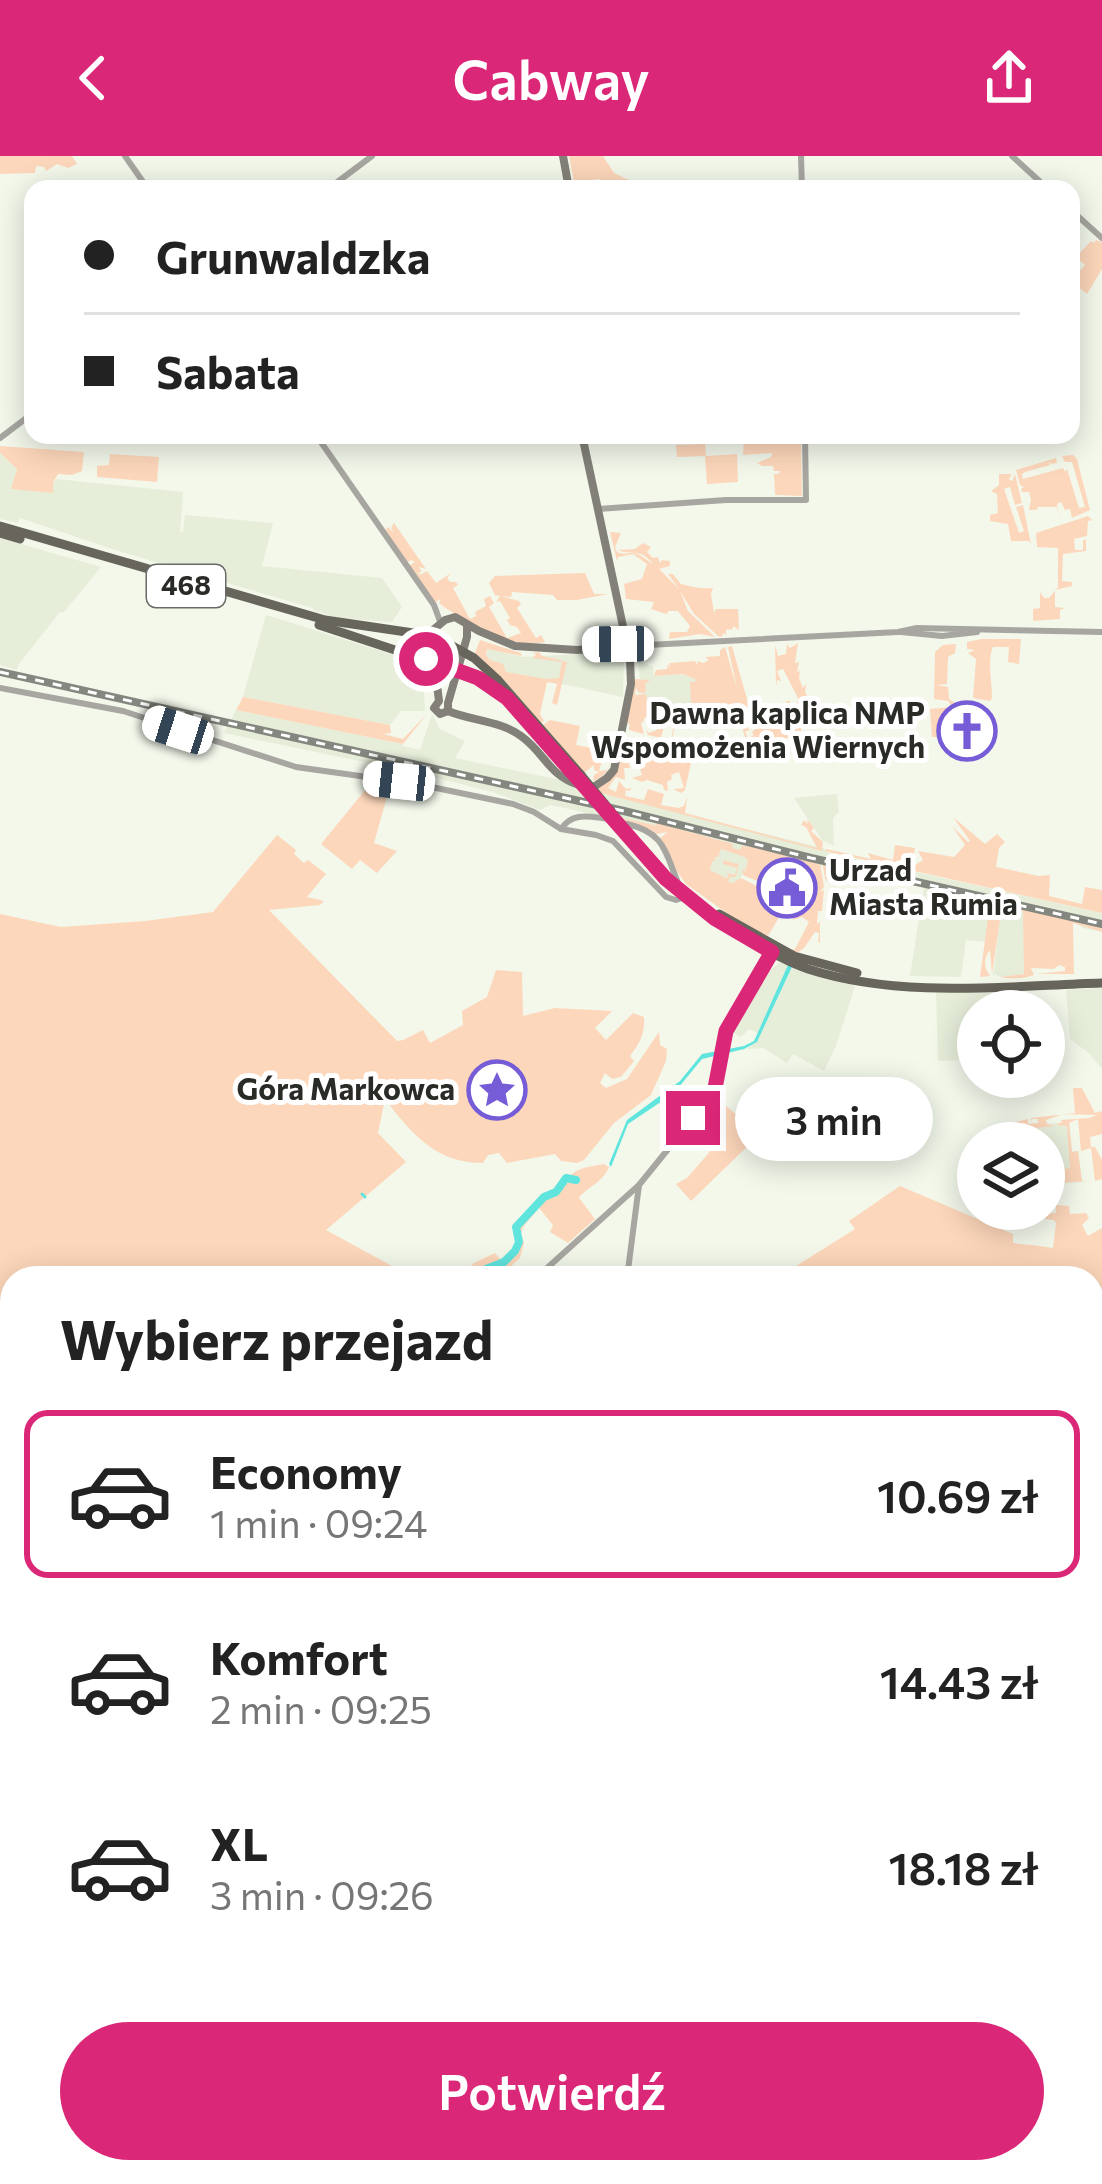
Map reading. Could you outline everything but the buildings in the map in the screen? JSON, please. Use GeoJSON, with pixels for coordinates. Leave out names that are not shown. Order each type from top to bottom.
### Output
{"type":"FeatureCollection","features":[{"type":"Feature","properties":{"kind":"main road"},"geometry":{"type":"LineString","coordinates":[[584,444],[628,646],[631,684],[615,765],[595,786]]}},
{"type":"Feature","properties":{"kind":"main road","name":"468"},"geometry":{"type":"LineString","coordinates":[[0,530],[325,620],[440,640],[462,650],[510,692],[579,778]]}},
{"type":"Feature","properties":{"kind":"main road","name":"468"},"geometry":{"type":"LineString","coordinates":[[0,530],[363,638],[489,684],[679,885],[774,950]]}},
{"type":"Feature","properties":{"kind":"main road"},"geometry":{"type":"LineString","coordinates":[[428,635],[454,617],[515,646],[628,646]]}},
{"type":"Feature","properties":{"kind":"main road"},"geometry":{"type":"LineString","coordinates":[[445,705],[467,638],[466,623]]}},
{"type":"Feature","properties":{"kind":"main road"},"geometry":{"type":"LineString","coordinates":[[441,624],[437,662],[445,705]]}},
{"type":"Feature","properties":{"kind":"main road"},"geometry":{"type":"LineString","coordinates":[[467,638],[479,632]]}},
{"type":"Feature","properties":{"kind":"main road"},"geometry":{"type":"LineString","coordinates":[[445,705],[515,732],[555,774],[579,778]]}},
{"type":"Feature","properties":{"kind":"main road","name":"468"},"geometry":{"type":"LineString","coordinates":[[620,824],[659,872],[720,922],[809,962],[888,978],[1102,980]]}},
{"type":"Feature","properties":{"kind":"street"},"geometry":{"type":"LineString","coordinates":[[340,180],[371,156]]}},
{"type":"Feature","properties":{"kind":"street"},"geometry":{"type":"LineString","coordinates":[[1012,156],[1038,180]]}},
{"type":"Feature","properties":{"kind":"street"},"geometry":{"type":"LineString","coordinates":[[0,438],[24,420]]}},
{"type":"Feature","properties":{"kind":"street"},"geometry":{"type":"LineString","coordinates":[[322,444],[434,605],[441,624]]}},
{"type":"Feature","properties":{"kind":"street"},"geometry":{"type":"LineString","coordinates":[[598,509],[742,499],[806,500],[805,444]]}},
{"type":"Feature","properties":{"kind":"street"},"geometry":{"type":"LineString","coordinates":[[434,605],[454,617]]}},
{"type":"Feature","properties":{"kind":"street"},"geometry":{"type":"LineString","coordinates":[[628,646],[898,632],[942,636],[993,630],[1102,632]]}},
{"type":"Feature","properties":{"kind":"street"},"geometry":{"type":"LineString","coordinates":[[0,688],[123,711],[296,767],[513,804],[561,829],[608,838],[666,897],[686,897]]}},
{"type":"Feature","properties":{"kind":"street"},"geometry":{"type":"LineString","coordinates":[[561,829],[579,816],[648,830],[660,840],[679,885]]}},
{"type":"Feature","properties":{"kind":"street"},"geometry":{"type":"LineString","coordinates":[[549,1266],[639,1185],[712,1094],[726,1031],[774,950]]}},
{"type":"Feature","properties":{"kind":"street"},"geometry":{"type":"LineString","coordinates":[[629,1266],[639,1185]]}},
{"type":"Feature","properties":{"kind":"shaded area"},"geometry":{"type":"Polygon","coordinates":[[[0,156],[72,156],[77,164],[0,174],[0,156]]]}},
{"type":"Feature","properties":{"kind":"shaded area"},"geometry":{"type":"Polygon","coordinates":[[[569,156],[603,156],[614,173],[629,180],[600,179],[574,180],[569,156]]]}},
{"type":"Feature","properties":{"kind":"shaded area"},"geometry":{"type":"Polygon","coordinates":[[[1102,242],[1102,269],[1087,294],[1080,288],[1080,271],[1085,265],[1080,253],[1102,242]]]}},
{"type":"Feature","properties":{"kind":"shaded area"},"geometry":{"type":"Polygon","coordinates":[[[705,444],[706,456],[737,454],[738,482],[707,484],[705,456],[677,457],[676,445],[705,444]]]}},
{"type":"Feature","properties":{"kind":"shaded area"},"geometry":{"type":"Polygon","coordinates":[[[744,444],[801,444],[802,496],[775,495],[774,474],[780,471],[757,463],[772,453],[743,455],[744,444]]]}},
{"type":"Feature","properties":{"kind":"shaded area"},"geometry":{"type":"Polygon","coordinates":[[[0,446],[84,452],[82,471],[58,474],[53,493],[11,489],[17,469],[0,453],[0,446]]]}},
{"type":"Feature","properties":{"kind":"shaded area"},"geometry":{"type":"Polygon","coordinates":[[[0,453],[17,469],[11,489],[53,492],[57,479],[183,492],[180,532],[185,515],[273,523],[262,566],[382,578],[402,607],[392,622],[338,618],[20,518],[18,523],[0,519],[0,453]]]}},
{"type":"Feature","properties":{"kind":"shaded area"},"geometry":{"type":"Polygon","coordinates":[[[110,454],[159,457],[157,482],[97,477],[97,466],[109,465],[110,454]]]}},
{"type":"Feature","properties":{"kind":"shaded area"},"geometry":{"type":"Polygon","coordinates":[[[1073,455],[1090,510],[1072,518],[1061,502],[1057,504],[1060,520],[1057,507],[1029,510],[1029,492],[1022,492],[1016,470],[1056,458],[1057,463],[1049,461],[1050,465],[1025,472],[1023,479],[1067,469],[1079,508],[1085,507],[1072,462],[1065,462],[1062,456],[1073,455]]]}},
{"type":"Feature","properties":{"kind":"shaded area"},"geometry":{"type":"Polygon","coordinates":[[[999,474],[1012,474],[1012,481],[1015,474],[1022,503],[1015,505],[1010,487],[1004,489],[1019,533],[1024,531],[1016,507],[1023,505],[1031,544],[1011,541],[1008,524],[990,521],[990,515],[998,513],[997,494],[991,491],[999,485],[999,474]]]}},
{"type":"Feature","properties":{"kind":"shaded area"},"geometry":{"type":"Polygon","coordinates":[[[1088,516],[1092,520],[1087,536],[1074,539],[1075,550],[1083,550],[1086,540],[1086,551],[1063,554],[1062,581],[1072,586],[1056,590],[1058,548],[1037,547],[1036,533],[1088,516]]]}},
{"type":"Feature","properties":{"kind":"shaded area"},"geometry":{"type":"Polygon","coordinates":[[[394,523],[426,569],[419,567],[420,575],[427,571],[436,583],[451,573],[447,578],[458,585],[453,588],[470,619],[490,596],[494,603],[489,607],[507,638],[521,633],[510,625],[500,601],[496,602],[500,596],[489,583],[495,576],[585,573],[594,594],[608,594],[577,600],[512,592],[511,597],[501,596],[519,601],[517,608],[536,638],[541,635],[545,642],[505,639],[444,607],[441,599],[435,602],[408,566],[415,562],[406,564],[384,532],[388,527],[394,533],[394,523]]]}},
{"type":"Feature","properties":{"kind":"shaded area"},"geometry":{"type":"Polygon","coordinates":[[[610,532],[621,533],[617,552],[633,554],[617,561],[610,532]]]}},
{"type":"Feature","properties":{"kind":"shaded area"},"geometry":{"type":"Polygon","coordinates":[[[0,538],[101,567],[17,670],[0,665],[0,538]]]}},
{"type":"Feature","properties":{"kind":"shaded area"},"geometry":{"type":"Polygon","coordinates":[[[643,543],[651,547],[647,552],[653,558],[658,557],[660,563],[670,561],[670,566],[659,569],[679,589],[668,574],[681,584],[713,588],[714,613],[716,609],[738,609],[739,630],[733,626],[726,635],[718,636],[694,614],[680,591],[688,611],[715,637],[700,634],[669,639],[670,632],[687,632],[690,626],[678,611],[666,614],[651,609],[654,602],[626,599],[624,584],[642,579],[647,564],[633,554],[653,564],[640,554],[618,550],[635,549],[643,543]]]}},
{"type":"Feature","properties":{"kind":"shaded area"},"geometry":{"type":"Polygon","coordinates":[[[1055,591],[1055,607],[1065,608],[1060,610],[1060,619],[1033,621],[1033,609],[1040,608],[1040,592],[1049,598],[1055,591]]]}},
{"type":"Feature","properties":{"kind":"shaded area"},"geometry":{"type":"Polygon","coordinates":[[[266,615],[423,664],[425,711],[401,711],[390,725],[243,697],[266,615]]]}},
{"type":"Feature","properties":{"kind":"shaded area"},"geometry":{"type":"Polygon","coordinates":[[[1021,639],[1019,664],[1008,662],[1009,647],[993,647],[992,698],[973,698],[976,659],[968,653],[975,650],[967,649],[967,642],[1021,639]]]}},
{"type":"Feature","properties":{"kind":"shaded area"},"geometry":{"type":"Polygon","coordinates":[[[480,640],[521,653],[522,659],[487,649],[490,660],[503,664],[506,672],[559,678],[562,662],[533,658],[536,654],[532,653],[539,652],[567,662],[557,705],[552,703],[557,684],[547,682],[540,714],[544,721],[475,653],[480,640]]]}},
{"type":"Feature","properties":{"kind":"shaded area"},"geometry":{"type":"Polygon","coordinates":[[[798,643],[797,672],[814,707],[788,716],[784,704],[789,700],[795,705],[799,700],[783,669],[777,671],[781,681],[777,680],[776,687],[775,645],[778,656],[786,654],[787,644],[790,648],[798,643]]]}},
{"type":"Feature","properties":{"kind":"shaded area"},"geometry":{"type":"Polygon","coordinates":[[[956,644],[955,653],[948,657],[947,684],[937,685],[948,687],[949,699],[960,706],[959,715],[935,715],[959,717],[959,728],[955,733],[935,730],[959,737],[932,737],[930,709],[952,707],[948,701],[934,699],[935,652],[943,645],[956,644]]]}},
{"type":"Feature","properties":{"kind":"shaded area"},"geometry":{"type":"Polygon","coordinates":[[[732,646],[752,716],[760,721],[751,730],[742,701],[749,741],[752,735],[755,739],[752,732],[759,725],[763,729],[799,727],[801,721],[801,742],[827,740],[833,735],[834,741],[795,745],[793,738],[762,740],[772,762],[763,753],[764,760],[743,756],[746,741],[741,724],[727,722],[728,719],[739,719],[698,713],[693,729],[676,725],[693,727],[696,707],[660,709],[659,721],[665,722],[661,738],[646,730],[657,730],[652,715],[641,723],[644,734],[629,730],[626,723],[635,679],[650,680],[646,692],[636,688],[635,695],[646,694],[647,703],[653,703],[654,696],[656,707],[691,704],[690,682],[695,679],[683,674],[654,676],[656,670],[667,669],[668,663],[669,668],[670,663],[703,663],[709,660],[705,657],[720,656],[725,647],[737,689],[728,647],[732,646]]]}},
{"type":"Feature","properties":{"kind":"shaded area"},"geometry":{"type":"Polygon","coordinates":[[[488,649],[523,657],[618,652],[624,655],[623,697],[506,672],[486,655],[488,649]]]}},
{"type":"Feature","properties":{"kind":"shaded area"},"geometry":{"type":"Polygon","coordinates":[[[638,654],[653,667],[654,676],[727,672],[736,704],[642,710],[638,654]]]}},
{"type":"Feature","properties":{"kind":"shaded area"},"geometry":{"type":"Polygon","coordinates":[[[243,697],[390,725],[391,733],[383,734],[403,739],[427,714],[403,744],[236,710],[243,697]]]}},
{"type":"Feature","properties":{"kind":"shaded area"},"geometry":{"type":"Polygon","coordinates":[[[236,710],[420,750],[432,714],[440,729],[465,741],[455,758],[560,780],[829,853],[1102,913],[1102,932],[1024,911],[1024,974],[993,977],[1001,906],[991,904],[985,942],[966,940],[961,977],[910,976],[924,887],[826,865],[738,854],[749,857],[735,887],[708,870],[715,848],[726,851],[728,846],[550,805],[540,810],[493,792],[417,773],[224,733],[236,710]]]}},
{"type":"Feature","properties":{"kind":"shaded area"},"geometry":{"type":"Polygon","coordinates":[[[550,720],[580,726],[576,745],[603,750],[607,745],[599,771],[607,770],[603,775],[593,781],[599,772],[594,765],[584,773],[543,725],[550,720]]]}},
{"type":"Feature","properties":{"kind":"shaded area"},"geometry":{"type":"Polygon","coordinates":[[[667,746],[665,759],[677,761],[679,749],[693,754],[685,790],[681,793],[673,789],[684,788],[679,772],[671,775],[668,791],[663,785],[632,778],[642,775],[637,760],[624,768],[625,780],[616,777],[608,788],[616,792],[619,781],[631,788],[625,796],[644,800],[648,789],[664,794],[661,805],[679,808],[687,797],[685,813],[817,848],[801,825],[804,820],[808,824],[807,819],[823,842],[822,851],[601,793],[596,788],[607,782],[621,750],[664,761],[667,746]]]}},
{"type":"Feature","properties":{"kind":"shaded area"},"geometry":{"type":"Polygon","coordinates":[[[371,783],[390,786],[374,843],[397,851],[377,873],[360,860],[352,869],[321,844],[371,783]]]}},
{"type":"Feature","properties":{"kind":"shaded area"},"geometry":{"type":"Polygon","coordinates":[[[837,794],[834,846],[822,840],[794,798],[837,794]]]}},
{"type":"Feature","properties":{"kind":"shaded area"},"geometry":{"type":"Polygon","coordinates":[[[953,817],[985,844],[997,834],[1005,842],[999,848],[996,867],[1050,875],[1049,896],[1082,904],[1085,887],[1102,890],[1102,913],[825,851],[871,859],[868,853],[893,860],[895,845],[915,848],[912,867],[923,860],[918,851],[954,857],[965,845],[952,826],[970,841],[953,817]]]}},
{"type":"Feature","properties":{"kind":"shaded area"},"geometry":{"type":"Polygon","coordinates":[[[621,818],[713,835],[675,828],[740,850],[752,845],[820,862],[824,887],[820,892],[824,890],[817,924],[820,922],[820,943],[815,932],[804,948],[797,953],[790,950],[809,922],[802,917],[793,920],[800,902],[794,896],[801,899],[804,892],[783,882],[785,877],[774,872],[762,883],[743,875],[745,857],[721,849],[712,861],[710,870],[726,878],[726,873],[735,875],[737,868],[723,864],[724,860],[739,862],[736,877],[728,882],[741,878],[793,905],[790,915],[782,912],[768,936],[686,884],[660,838],[668,832],[656,834],[621,818]]]}},
{"type":"Feature","properties":{"kind":"shaded area"},"geometry":{"type":"Polygon","coordinates":[[[277,835],[304,863],[308,860],[326,874],[307,897],[324,901],[269,910],[397,1041],[423,1030],[430,1043],[463,1025],[462,1011],[487,997],[496,970],[522,972],[523,1016],[555,1008],[612,1011],[595,1028],[606,1040],[633,1013],[644,1017],[641,1038],[630,1056],[634,1061],[621,1077],[612,1079],[605,1073],[600,1083],[606,1088],[627,1079],[659,1032],[660,1045],[667,1049],[666,1061],[651,1095],[614,1123],[577,1163],[561,1161],[555,1154],[507,1163],[499,1153],[488,1155],[483,1163],[452,1158],[428,1145],[384,1104],[378,1133],[406,1162],[326,1230],[392,1266],[0,1266],[0,914],[61,927],[213,912],[277,835]]]}},
{"type":"Feature","properties":{"kind":"shaded area"},"geometry":{"type":"Polygon","coordinates":[[[822,862],[1102,925],[1102,932],[1073,923],[1074,974],[1037,974],[1065,971],[1059,965],[1031,968],[1034,975],[1026,977],[1000,977],[1024,974],[1023,911],[1002,906],[992,974],[990,950],[985,963],[990,976],[980,977],[990,903],[847,870],[845,878],[826,882],[822,862]]]}},
{"type":"Feature","properties":{"kind":"shaded area"},"geometry":{"type":"Polygon","coordinates":[[[780,962],[788,966],[758,1033],[749,1029],[741,1037],[734,1033],[767,973],[780,962]]]}},
{"type":"Feature","properties":{"kind":"shaded area"},"geometry":{"type":"Polygon","coordinates":[[[792,968],[855,986],[824,1071],[793,1054],[787,1063],[763,1048],[746,1049],[757,1042],[792,968]]]}},
{"type":"Feature","properties":{"kind":"shaded area"},"geometry":{"type":"Polygon","coordinates":[[[1102,988],[1102,1069],[1070,1039],[1066,990],[1102,988]]]}},
{"type":"Feature","properties":{"kind":"shaded area"},"geometry":{"type":"Polygon","coordinates":[[[936,992],[957,992],[957,1060],[938,1061],[936,992]]]}},
{"type":"Feature","properties":{"kind":"shaded area"},"geometry":{"type":"Polygon","coordinates":[[[1073,1088],[1082,1088],[1095,1113],[1102,1111],[1102,1134],[1090,1137],[1091,1147],[1102,1160],[1102,1179],[1095,1181],[1091,1148],[1081,1151],[1078,1119],[1069,1123],[1072,1152],[1078,1151],[1082,1181],[1090,1181],[1065,1183],[1065,1169],[1070,1168],[1067,1126],[1061,1120],[1097,1115],[1066,1114],[1075,1113],[1073,1088]]]}},
{"type":"Feature","properties":{"kind":"shaded area"},"geometry":{"type":"Polygon","coordinates":[[[717,1098],[746,1123],[742,1129],[754,1140],[691,1201],[676,1184],[720,1140],[698,1121],[717,1098]]]}},
{"type":"Feature","properties":{"kind":"shaded area"},"geometry":{"type":"Polygon","coordinates":[[[1065,1122],[1069,1122],[1072,1152],[1078,1151],[1082,1182],[1065,1183],[1065,1122]]]}},
{"type":"Feature","properties":{"kind":"shaded area"},"geometry":{"type":"Polygon","coordinates":[[[609,1167],[579,1198],[595,1219],[568,1243],[550,1232],[553,1225],[539,1208],[523,1227],[520,1258],[511,1266],[471,1266],[495,1253],[500,1259],[512,1256],[518,1244],[517,1226],[541,1197],[562,1188],[579,1170],[609,1167]]]}},
{"type":"Feature","properties":{"kind":"shaded area"},"geometry":{"type":"Polygon","coordinates":[[[900,1186],[957,1210],[957,1230],[1004,1230],[1013,1234],[1013,1243],[1053,1248],[1055,1230],[1065,1230],[1065,1206],[1069,1206],[1070,1214],[1086,1213],[1089,1218],[1082,1225],[1088,1236],[1102,1228],[1102,1266],[796,1266],[855,1229],[849,1221],[900,1186]]]}},
{"type":"Feature","properties":{"kind":"water"},"geometry":{"type":"Polygon","coordinates":[[[788,965],[792,967],[757,1042],[702,1059],[674,1093],[628,1124],[611,1167],[627,1120],[680,1081],[702,1054],[754,1041],[788,965]]]}},
{"type":"Feature","properties":{"kind":"waterway"},"geometry":{"type":"LineString","coordinates":[[494,1266],[515,1251],[519,1242],[516,1227],[544,1197],[556,1192],[566,1178],[576,1180]]}},
{"type":"Feature","properties":{"kind":"waterway"},"geometry":{"type":"LineString","coordinates":[[362,1194],[365,1197]]}},
{"type":"Feature","properties":{"kind":"railway"},"geometry":{"type":"LineString","coordinates":[[0,672],[624,811],[1102,924]]}},
{"type":"Feature","properties":{"kind":"place","name":"Dawna kaplica NMP Wspomożenia Wiernych"},"geometry":{"type":"Point","coordinates":[967,731]}},
{"type":"Feature","properties":{"kind":"place","name":"Urzad Miasta Rumia"},"geometry":{"type":"Point","coordinates":[787,888]}},
{"type":"Feature","properties":{"kind":"place","name":"Góra Markowca"},"geometry":{"type":"Point","coordinates":[497,1090]}},
{"type":"Feature","properties":{"kind":"route"},"geometry":{"type":"LineString","coordinates":[[426,659],[478,678],[507,698],[666,879],[714,918],[772,952],[726,1031],[715,1088],[693,1118]]}}]}
